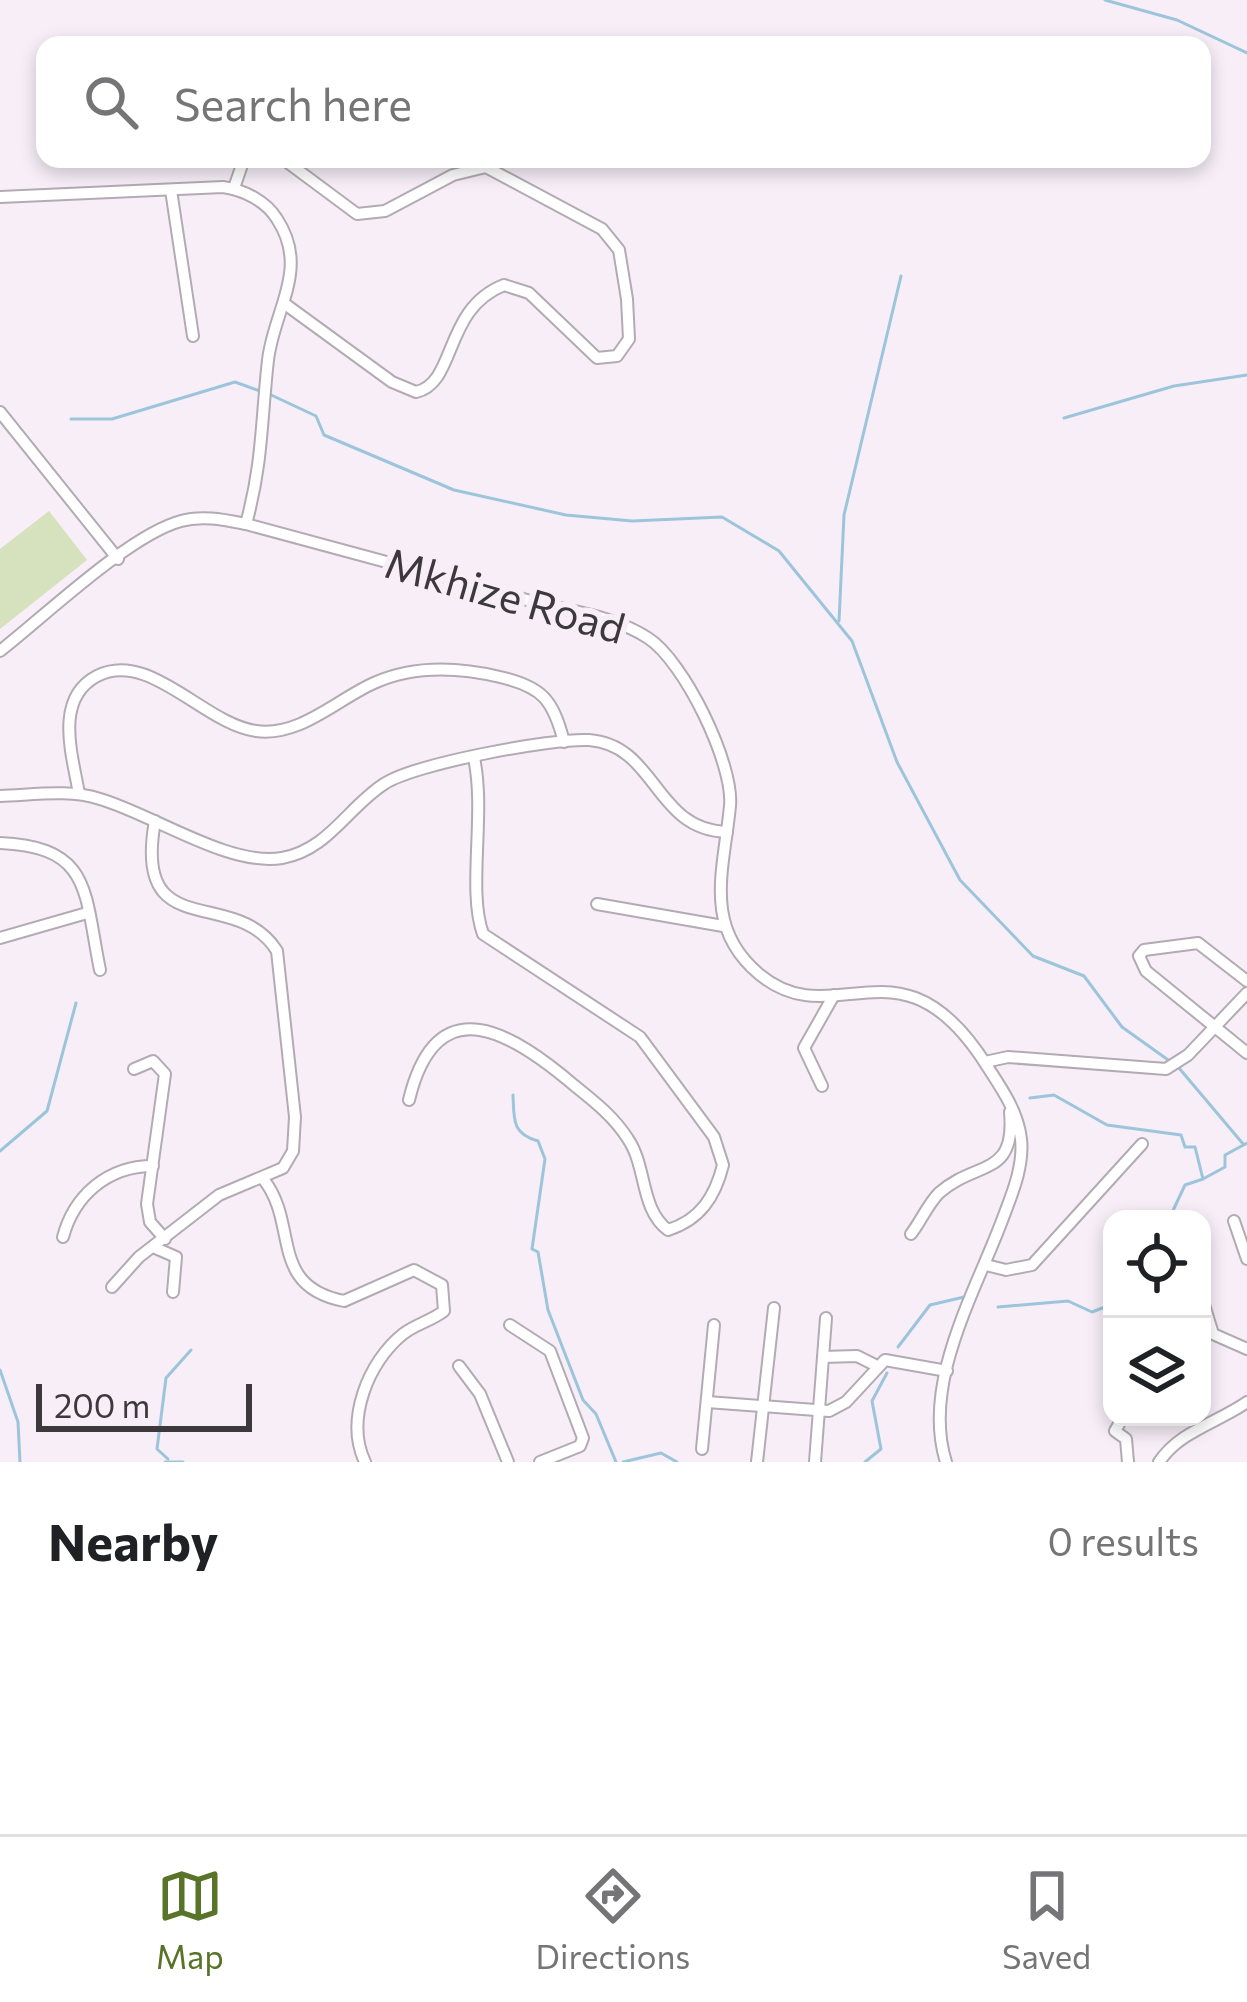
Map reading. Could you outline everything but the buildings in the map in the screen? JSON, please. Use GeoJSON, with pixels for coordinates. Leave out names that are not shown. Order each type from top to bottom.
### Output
{"type":"FeatureCollection","features":[{"type":"Feature","properties":{"kind":"street"},"geometry":{"type":"LineString","coordinates":[[234,188],[241,168]]}},
{"type":"Feature","properties":{"kind":"street"},"geometry":{"type":"LineString","coordinates":[[285,304],[392,382],[416,392],[436,382],[471,305],[505,285],[530,293],[590,355],[617,356],[628,339],[625,282],[614,241],[503,172],[466,169],[398,206],[363,214],[344,207],[294,168]]}},
{"type":"Feature","properties":{"kind":"street"},"geometry":{"type":"LineString","coordinates":[[0,197],[234,188],[272,211],[289,239],[293,261],[267,376],[264,449],[246,524]]}},
{"type":"Feature","properties":{"kind":"street"},"geometry":{"type":"LineString","coordinates":[[171,190],[193,336]]}},
{"type":"Feature","properties":{"kind":"street"},"geometry":{"type":"LineString","coordinates":[[0,412],[118,559]]}},
{"type":"Feature","properties":{"kind":"street","name":"Mkhize Road"},"geometry":{"type":"LineString","coordinates":[[0,651],[118,559],[185,519],[246,524],[607,620],[654,641],[678,670],[721,753],[730,788],[718,887],[723,926]]}},
{"type":"Feature","properties":{"kind":"street"},"geometry":{"type":"LineString","coordinates":[[79,794],[71,707],[87,682],[117,670],[139,673],[222,720],[261,731],[303,722],[388,677],[434,669],[471,670],[538,687],[553,704],[564,742]]}},
{"type":"Feature","properties":{"kind":"street"},"geometry":{"type":"LineString","coordinates":[[0,796],[79,794],[245,855],[287,857],[322,841],[397,776],[564,742],[614,746],[638,764],[684,821],[727,832]]}},
{"type":"Feature","properties":{"kind":"street"},"geometry":{"type":"LineString","coordinates":[[409,1100],[422,1061],[443,1037],[464,1030],[512,1037],[619,1127],[643,1165],[654,1218],[668,1230],[686,1225],[707,1204],[723,1165],[719,1144],[629,1027],[483,934],[478,904],[481,800],[474,758]]}},
{"type":"Feature","properties":{"kind":"street"},"geometry":{"type":"LineString","coordinates":[[112,1287],[219,1195],[264,1180],[287,1162],[296,1133],[280,961],[257,930],[185,910],[170,899],[152,867],[154,821]]}},
{"type":"Feature","properties":{"kind":"street"},"geometry":{"type":"LineString","coordinates":[[0,844],[38,845],[64,857],[77,878],[100,970]]}},
{"type":"Feature","properties":{"kind":"street"},"geometry":{"type":"LineString","coordinates":[[597,904],[723,926],[763,977],[802,993],[895,991],[929,1001],[958,1026],[985,1062],[1019,1124],[1021,1160],[946,1372],[939,1417],[946,1462]]}},
{"type":"Feature","properties":{"kind":"street"},"geometry":{"type":"LineString","coordinates":[[0,938],[87,913]]}},
{"type":"Feature","properties":{"kind":"street"},"geometry":{"type":"LineString","coordinates":[[1247,981],[1198,943],[1140,953],[1146,971],[1247,1053]]}},
{"type":"Feature","properties":{"kind":"street"},"geometry":{"type":"LineString","coordinates":[[985,1062],[1008,1057],[1166,1069],[1180,1063],[1247,993]]}},
{"type":"Feature","properties":{"kind":"street"},"geometry":{"type":"LineString","coordinates":[[822,1086],[804,1048],[836,994]]}},
{"type":"Feature","properties":{"kind":"street"},"geometry":{"type":"LineString","coordinates":[[134,1069],[153,1061],[165,1074],[148,1215],[159,1243],[176,1257],[173,1292]]}},
{"type":"Feature","properties":{"kind":"street"},"geometry":{"type":"LineString","coordinates":[[910,1234],[942,1191],[1003,1158],[1010,1145],[1010,1103]]}},
{"type":"Feature","properties":{"kind":"street"},"geometry":{"type":"LineString","coordinates":[[986,1265],[1006,1270],[1031,1265],[1122,1173],[1142,1144]]}},
{"type":"Feature","properties":{"kind":"street"},"geometry":{"type":"LineString","coordinates":[[63,1237],[70,1209],[88,1189],[135,1168],[153,1166]]}},
{"type":"Feature","properties":{"kind":"street"},"geometry":{"type":"LineString","coordinates":[[264,1180],[276,1201],[291,1264],[310,1288],[344,1301],[415,1270],[442,1285],[444,1311],[394,1342],[371,1375],[358,1419],[357,1443],[365,1462]]}},
{"type":"Feature","properties":{"kind":"street"},"geometry":{"type":"LineString","coordinates":[[1234,1221],[1247,1259]]}},
{"type":"Feature","properties":{"kind":"street"},"geometry":{"type":"LineString","coordinates":[[757,1462],[774,1308]]}},
{"type":"Feature","properties":{"kind":"street"},"geometry":{"type":"LineString","coordinates":[[814,1462],[826,1318]]}},
{"type":"Feature","properties":{"kind":"street"},"geometry":{"type":"LineString","coordinates":[[1209,1318],[1214,1334],[1247,1349]]}},
{"type":"Feature","properties":{"kind":"street"},"geometry":{"type":"LineString","coordinates":[[510,1324],[550,1351],[583,1438],[578,1448],[540,1462]]}},
{"type":"Feature","properties":{"kind":"street"},"geometry":{"type":"LineString","coordinates":[[702,1449],[714,1325]]}},
{"type":"Feature","properties":{"kind":"street"},"geometry":{"type":"LineString","coordinates":[[823,1357],[857,1356],[875,1365]]}},
{"type":"Feature","properties":{"kind":"street"},"geometry":{"type":"LineString","coordinates":[[707,1402],[819,1412],[846,1402],[875,1365],[892,1359],[946,1372]]}},
{"type":"Feature","properties":{"kind":"street"},"geometry":{"type":"LineString","coordinates":[[459,1366],[477,1389],[508,1462]]}},
{"type":"Feature","properties":{"kind":"street"},"geometry":{"type":"LineString","coordinates":[[1160,1462],[1192,1432],[1247,1402]]}},
{"type":"Feature","properties":{"kind":"street"},"geometry":{"type":"LineString","coordinates":[[1118,1426],[1115,1431],[1126,1439],[1128,1462]]}},
{"type":"Feature","properties":{"kind":"street"},"geometry":{"type":"LineString","coordinates":[[1190,1426],[1192,1432]]}},
{"type":"Feature","properties":{"kind":"green space"},"geometry":{"type":"Polygon","coordinates":[[[49,511],[87,560],[0,629],[0,549],[49,511]]]}},
{"type":"Feature","properties":{"kind":"waterway"},"geometry":{"type":"LineString","coordinates":[[1105,0],[1177,20],[1211,36]]}},
{"type":"Feature","properties":{"kind":"waterway"},"geometry":{"type":"LineString","coordinates":[[1211,36],[1247,53]]}},
{"type":"Feature","properties":{"kind":"waterway"},"geometry":{"type":"LineString","coordinates":[[839,621],[844,515],[901,276]]}},
{"type":"Feature","properties":{"kind":"waterway"},"geometry":{"type":"LineString","coordinates":[[1064,418],[1174,386],[1247,375]]}},
{"type":"Feature","properties":{"kind":"waterway"},"geometry":{"type":"LineString","coordinates":[[71,419],[112,419],[235,382],[260,391]]}},
{"type":"Feature","properties":{"kind":"waterway"},"geometry":{"type":"LineString","coordinates":[[269,394],[316,416],[324,435],[454,490],[566,515],[632,521],[722,517],[779,551],[852,641],[897,762],[960,880],[1033,956],[1084,976],[1122,1027],[1171,1062]]}},
{"type":"Feature","properties":{"kind":"waterway"},"geometry":{"type":"LineString","coordinates":[[0,1151],[47,1111],[76,1003]]}},
{"type":"Feature","properties":{"kind":"waterway"},"geometry":{"type":"LineString","coordinates":[[1179,1068],[1244,1145]]}},
{"type":"Feature","properties":{"kind":"waterway"},"geometry":{"type":"LineString","coordinates":[[513,1095],[516,1125],[538,1141],[545,1159],[532,1249],[538,1252],[548,1310],[583,1400],[596,1414],[616,1462]]}},
{"type":"Feature","properties":{"kind":"waterway"},"geometry":{"type":"LineString","coordinates":[[1030,1098],[1054,1095],[1107,1125],[1181,1135],[1185,1147],[1195,1147],[1203,1179],[1225,1167],[1225,1155],[1247,1143]]}},
{"type":"Feature","properties":{"kind":"waterway"},"geometry":{"type":"LineString","coordinates":[[1173,1210],[1185,1185],[1203,1179]]}},
{"type":"Feature","properties":{"kind":"waterway"},"geometry":{"type":"LineString","coordinates":[[898,1347],[930,1305],[964,1297]]}},
{"type":"Feature","properties":{"kind":"waterway"},"geometry":{"type":"LineString","coordinates":[[998,1307],[1068,1301],[1092,1312],[1103,1308]]}},
{"type":"Feature","properties":{"kind":"waterway"},"geometry":{"type":"LineString","coordinates":[[168,1459],[157,1449],[166,1378],[191,1350]]}},
{"type":"Feature","properties":{"kind":"waterway"},"geometry":{"type":"LineString","coordinates":[[0,1370],[18,1422],[20,1462]]}},
{"type":"Feature","properties":{"kind":"waterway"},"geometry":{"type":"LineString","coordinates":[[865,1462],[881,1449],[872,1401],[887,1373]]}},
{"type":"Feature","properties":{"kind":"waterway"},"geometry":{"type":"LineString","coordinates":[[623,1462],[661,1453],[677,1462]]}},
{"type":"Feature","properties":{"kind":"waterway"},"geometry":{"type":"LineString","coordinates":[[165,1462],[183,1462]]}}]}
